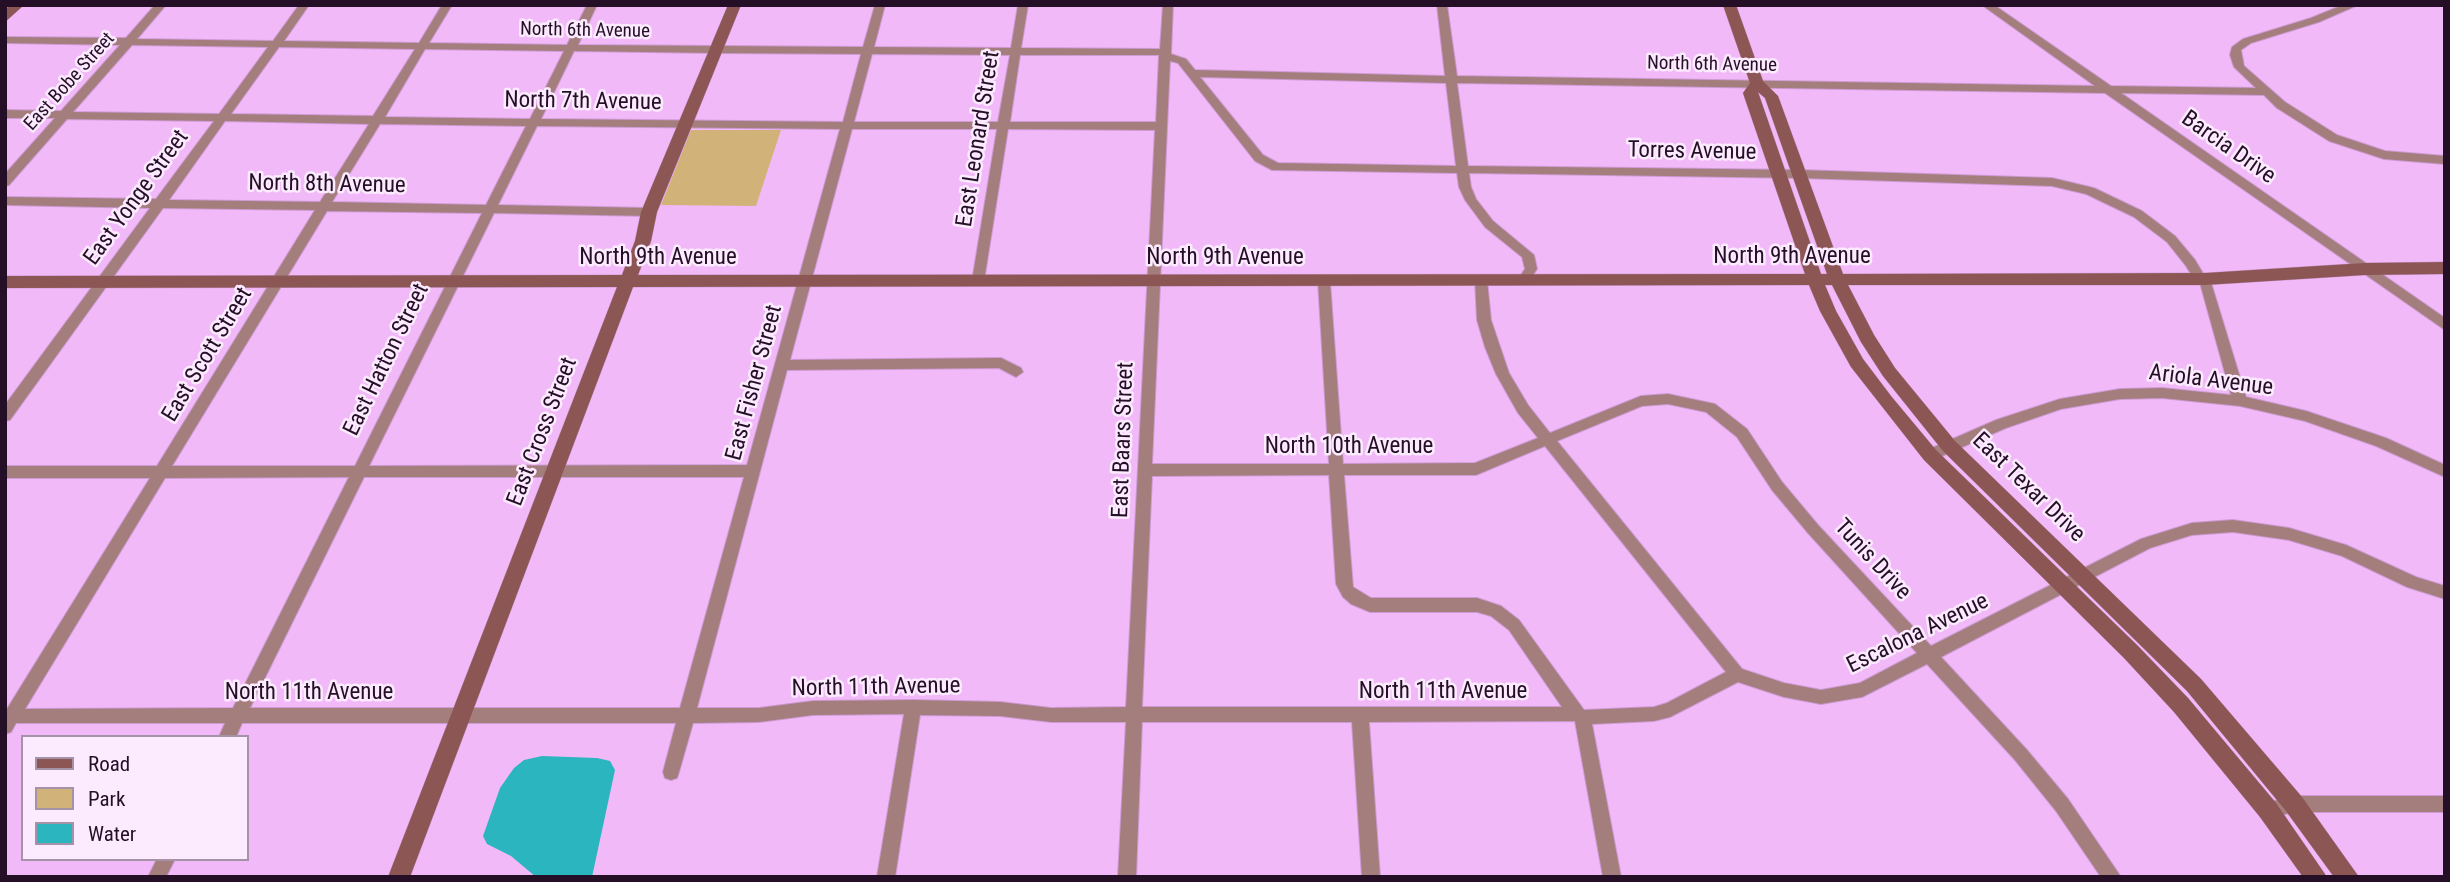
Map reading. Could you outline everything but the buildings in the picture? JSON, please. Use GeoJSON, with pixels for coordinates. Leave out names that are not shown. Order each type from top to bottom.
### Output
{"type":"FeatureCollection","features":[{"type":"Feature","properties":{"kind":"main road"},"geometry":{"type":"LineString","coordinates":[[5,18],[18,5]]}},
{"type":"Feature","properties":{"kind":"main road","name":"East Cross Street"},"geometry":{"type":"LineString","coordinates":[[399,877],[643,241],[649,212],[735,5]]}},
{"type":"Feature","properties":{"kind":"main road","name":"East Texar Drive"},"geometry":{"type":"LineString","coordinates":[[1729,5],[1757,83],[1770,96],[1837,280],[1867,338],[1889,372],[1949,446],[2194,685],[2294,804],[2348,877]]}},
{"type":"Feature","properties":{"kind":"main road","name":"East Texar Drive"},"geometry":{"type":"LineString","coordinates":[[1757,83],[1750,93],[1815,280],[1828,311],[1857,363],[1930,455],[2182,705],[2268,810],[2316,877]]}},
{"type":"Feature","properties":{"kind":"main road","name":"North 9th Avenue"},"geometry":{"type":"LineString","coordinates":[[5,282],[2202,279],[2365,269],[2445,268]]}},
{"type":"Feature","properties":{"kind":"street","name":"East Bobe Street"},"geometry":{"type":"LineString","coordinates":[[5,181],[161,5]]}},
{"type":"Feature","properties":{"kind":"street","name":"East Yonge Street"},"geometry":{"type":"LineString","coordinates":[[5,416],[304,5]]}},
{"type":"Feature","properties":{"kind":"street","name":"East Scott Street"},"geometry":{"type":"LineString","coordinates":[[7,720],[447,5]]}},
{"type":"Feature","properties":{"kind":"street","name":"East Hatton Street"},"geometry":{"type":"LineString","coordinates":[[228,735],[592,5]]}},
{"type":"Feature","properties":{"kind":"street","name":"East Fisher Street"},"geometry":{"type":"LineString","coordinates":[[670,772],[880,5]]}},
{"type":"Feature","properties":{"kind":"street","name":"East Leonard Street"},"geometry":{"type":"LineString","coordinates":[[978,281],[1024,5]]}},
{"type":"Feature","properties":{"kind":"street","name":"East Baars Street"},"geometry":{"type":"LineString","coordinates":[[1127,877],[1168,5]]}},
{"type":"Feature","properties":{"kind":"street"},"geometry":{"type":"LineString","coordinates":[[1442,5],[1465,187],[1480,214],[1528,255],[1531,269],[1524,279]]}},
{"type":"Feature","properties":{"kind":"street","name":"Barcia Drive"},"geometry":{"type":"LineString","coordinates":[[1987,5],[2445,325]]}},
{"type":"Feature","properties":{"kind":"street"},"geometry":{"type":"LineString","coordinates":[[2353,5],[2241,44],[2235,55],[2239,67],[2266,92],[2309,124],[2347,144],[2394,157],[2445,160]]}},
{"type":"Feature","properties":{"kind":"street","name":"North 6th Avenue"},"geometry":{"type":"LineString","coordinates":[[5,40],[1164,53]]}},
{"type":"Feature","properties":{"kind":"street"},"geometry":{"type":"LineString","coordinates":[[1164,53],[1177,58],[1192,73]]}},
{"type":"Feature","properties":{"kind":"street","name":"North 6th Avenue"},"geometry":{"type":"LineString","coordinates":[[1192,73],[2266,92]]}},
{"type":"Feature","properties":{"kind":"street","name":"Torres Avenue"},"geometry":{"type":"LineString","coordinates":[[1192,73],[1259,158],[1276,167],[2032,179],[2071,186],[2121,205],[2155,226],[2182,251],[2202,279],[2240,401]]}},
{"type":"Feature","properties":{"kind":"street","name":"North 7th Avenue"},"geometry":{"type":"LineString","coordinates":[[5,114],[683,125],[1161,126]]}},
{"type":"Feature","properties":{"kind":"street","name":"North 8th Avenue"},"geometry":{"type":"LineString","coordinates":[[5,201],[649,212]]}},
{"type":"Feature","properties":{"kind":"street"},"geometry":{"type":"LineString","coordinates":[[1481,279],[1484,320],[1499,365],[1512,392],[1546,441],[1737,674]]}},
{"type":"Feature","properties":{"kind":"street"},"geometry":{"type":"LineString","coordinates":[[1324,281],[1344,584],[1348,592],[1364,603],[1477,605],[1506,617],[1580,716],[1612,877]]}},
{"type":"Feature","properties":{"kind":"street"},"geometry":{"type":"LineString","coordinates":[[782,365],[1001,363],[1016,372]]}},
{"type":"Feature","properties":{"kind":"street","name":"Ariola Avenue"},"geometry":{"type":"LineString","coordinates":[[1930,455],[2028,414],[2092,398],[2162,393],[2240,401],[2343,428],[2445,471]]}},
{"type":"Feature","properties":{"kind":"street","name":"Tunis Drive"},"geometry":{"type":"LineString","coordinates":[[1546,441],[1641,401],[1668,399],[1710,408],[1742,433],[1777,486],[1812,530],[2021,755],[2062,805],[2112,877]]}},
{"type":"Feature","properties":{"kind":"street","name":"North 10th Avenue"},"geometry":{"type":"LineString","coordinates":[[1145,470],[1476,469],[1546,441]]}},
{"type":"Feature","properties":{"kind":"street"},"geometry":{"type":"LineString","coordinates":[[5,472],[752,471]]}},
{"type":"Feature","properties":{"kind":"street","name":"Escalona Avenue"},"geometry":{"type":"LineString","coordinates":[[1737,674],[1804,695],[1834,696],[1862,690],[2146,543],[2192,529],[2233,526],[2280,532],[2319,542],[2445,593]]}},
{"type":"Feature","properties":{"kind":"street","name":"North 11th Avenue"},"geometry":{"type":"LineString","coordinates":[[7,720],[237,716],[759,715],[813,708],[913,707],[1000,709],[1051,715],[1580,716],[1654,714],[1670,710],[1737,674]]}},
{"type":"Feature","properties":{"kind":"street"},"geometry":{"type":"LineString","coordinates":[[886,877],[913,707]]}},
{"type":"Feature","properties":{"kind":"street"},"geometry":{"type":"LineString","coordinates":[[1360,715],[1371,877]]}},
{"type":"Feature","properties":{"kind":"street"},"geometry":{"type":"LineString","coordinates":[[2268,810],[2294,804],[2445,804]]}},
{"type":"Feature","properties":{"kind":"street"},"geometry":{"type":"LineString","coordinates":[[157,877],[165,861]]}},
{"type":"Feature","properties":{"kind":"green space"},"geometry":{"type":"Polygon","coordinates":[[[691,130],[781,130],[756,206],[661,205],[691,130]]]}},
{"type":"Feature","properties":{"kind":"water"},"geometry":{"type":"Polygon","coordinates":[[[542,756],[597,758],[610,761],[615,770],[592,877],[536,877],[511,856],[487,844],[483,836],[500,788],[514,768],[524,760],[542,756]]]}}]}
